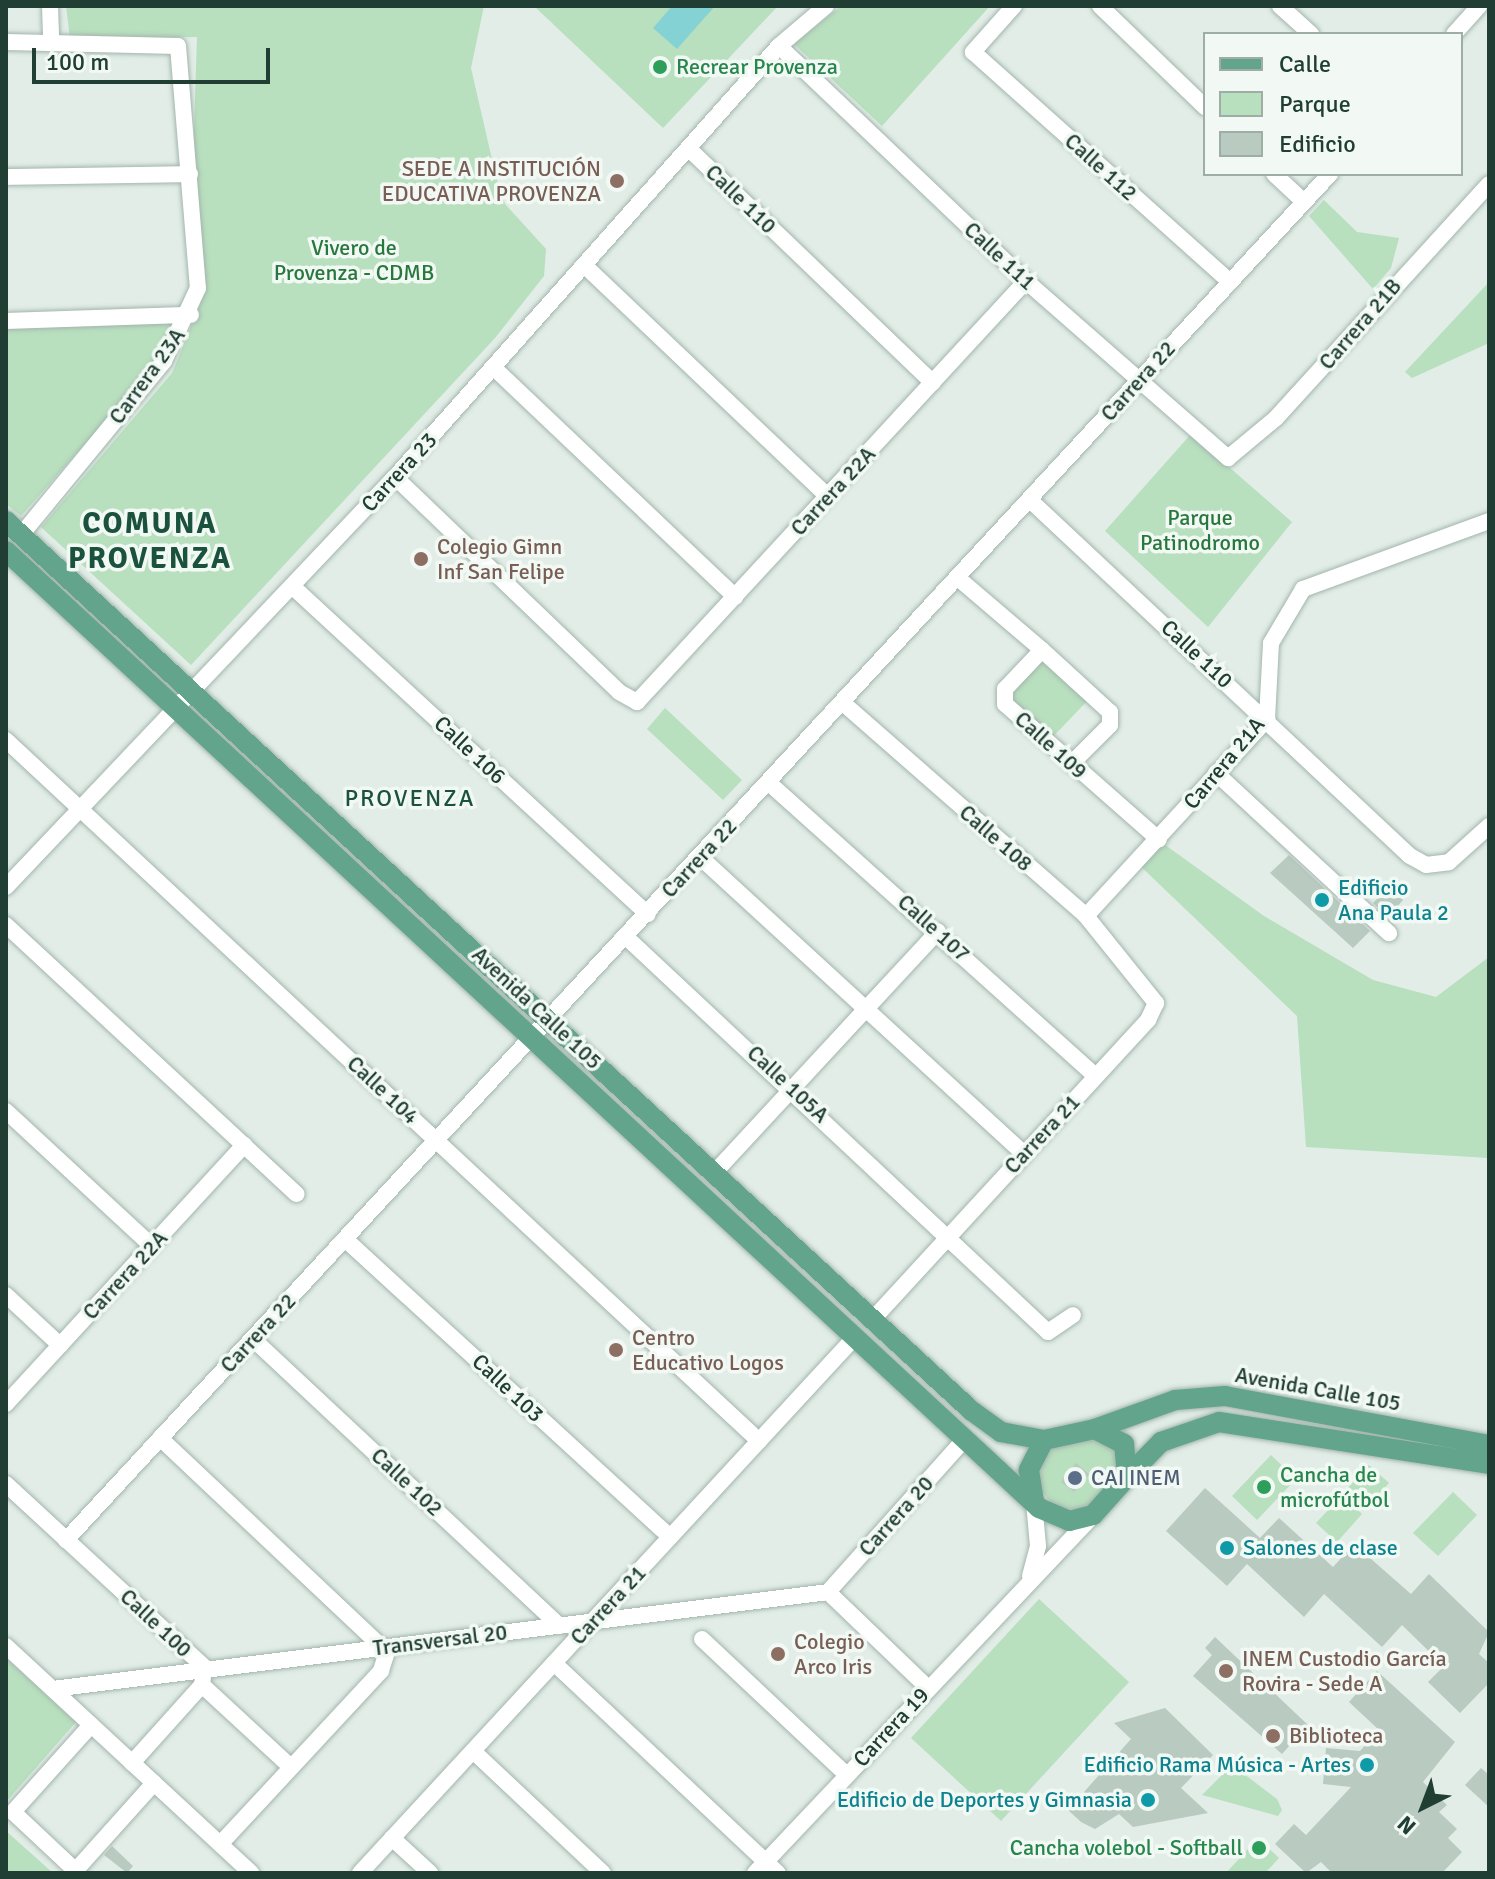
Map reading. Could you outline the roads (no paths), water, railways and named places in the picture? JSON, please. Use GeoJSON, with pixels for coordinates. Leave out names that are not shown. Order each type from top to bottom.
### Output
{"type":"FeatureCollection","features":[{"type":"Feature","properties":{"kind":"main road","name":"Avenida Calle 105"},"geometry":{"type":"LineString","coordinates":[[14,527],[194,689],[987,1424],[1018,1438],[1044,1440]]}},
{"type":"Feature","properties":{"kind":"main road","name":"Avenida Calle 105"},"geometry":{"type":"LineString","coordinates":[[6,551],[178,706],[1034,1502]]}},
{"type":"Feature","properties":{"kind":"main road","name":"Avenida Calle 105"},"geometry":{"type":"LineString","coordinates":[[1095,1429],[1175,1400],[1225,1396],[1489,1445]]}},
{"type":"Feature","properties":{"kind":"main road","name":"Avenida Calle 105"},"geometry":{"type":"LineString","coordinates":[[1127,1477],[1161,1442],[1219,1422],[1489,1464]]}},
{"type":"Feature","properties":{"kind":"main road"},"geometry":{"type":"LineString","coordinates":[[1095,1429],[1124,1444],[1127,1477],[1093,1515],[1069,1521],[1034,1502],[1029,1470],[1044,1440],[1095,1429]]}},
{"type":"Feature","properties":{"kind":"street"},"geometry":{"type":"LineString","coordinates":[[6,42],[51,41],[50,6]]}},
{"type":"Feature","properties":{"kind":"street","name":"Carrera 23"},"geometry":{"type":"LineString","coordinates":[[6,887],[395,477],[779,46],[826,6]]}},
{"type":"Feature","properties":{"kind":"street","name":"Calle 112"},"geometry":{"type":"LineString","coordinates":[[1014,6],[973,52],[1230,282]]}},
{"type":"Feature","properties":{"kind":"street"},"geometry":{"type":"LineString","coordinates":[[1100,6],[1203,105]]}},
{"type":"Feature","properties":{"kind":"street"},"geometry":{"type":"LineString","coordinates":[[1280,6],[1309,32]]}},
{"type":"Feature","properties":{"kind":"street"},"geometry":{"type":"LineString","coordinates":[[1455,32],[1471,9]]}},
{"type":"Feature","properties":{"kind":"street","name":"Carrera 23A"},"geometry":{"type":"LineString","coordinates":[[14,527],[164,361],[191,315],[198,288],[178,46],[51,41]]}},
{"type":"Feature","properties":{"kind":"street","name":"Calle 111"},"geometry":{"type":"LineString","coordinates":[[779,46],[1026,281],[1228,458]]}},
{"type":"Feature","properties":{"kind":"street","name":"Calle 110"},"geometry":{"type":"LineString","coordinates":[[688,148],[933,383]]}},
{"type":"Feature","properties":{"kind":"street"},"geometry":{"type":"LineString","coordinates":[[6,177],[190,174]]}},
{"type":"Feature","properties":{"kind":"street"},"geometry":{"type":"LineString","coordinates":[[1276,176],[1304,202]]}},
{"type":"Feature","properties":{"kind":"street","name":"Carrera 22"},"geometry":{"type":"LineString","coordinates":[[66,1540],[959,579],[1138,380],[1328,176]]}},
{"type":"Feature","properties":{"kind":"street","name":"Carrera 21B"},"geometry":{"type":"LineString","coordinates":[[1228,458],[1237,456],[1314,378],[1489,184]]}},
{"type":"Feature","properties":{"kind":"street"},"geometry":{"type":"LineString","coordinates":[[584,265],[827,496]]}},
{"type":"Feature","properties":{"kind":"street","name":"Carrera 22A"},"geometry":{"type":"LineString","coordinates":[[395,477],[619,692],[640,701],[1026,281]]}},
{"type":"Feature","properties":{"kind":"street"},"geometry":{"type":"LineString","coordinates":[[6,321],[191,315]]}},
{"type":"Feature","properties":{"kind":"street"},"geometry":{"type":"LineString","coordinates":[[493,367],[735,597]]}},
{"type":"Feature","properties":{"kind":"street","name":"Calle 110"},"geometry":{"type":"LineString","coordinates":[[1031,501],[1410,856],[1435,866],[1449,862],[1489,826]]}},
{"type":"Feature","properties":{"kind":"street","name":"Carrera 21A"},"geometry":{"type":"LineString","coordinates":[[1086,916],[1267,719],[1271,643],[1303,589],[1489,521]]}},
{"type":"Feature","properties":{"kind":"street"},"geometry":{"type":"LineString","coordinates":[[959,579],[1110,712],[1110,725],[1071,764]]}},
{"type":"Feature","properties":{"kind":"street","name":"Calle 106"},"geometry":{"type":"LineString","coordinates":[[292,586],[648,914]]}},
{"type":"Feature","properties":{"kind":"street","name":"Calle 109"},"geometry":{"type":"LineString","coordinates":[[1042,650],[1005,689],[1005,704],[1159,840]]}},
{"type":"Feature","properties":{"kind":"street","name":"Calle 108"},"geometry":{"type":"LineString","coordinates":[[843,703],[1086,916],[1142,980]]}},
{"type":"Feature","properties":{"kind":"street","name":"Calle 104"},"geometry":{"type":"LineString","coordinates":[[6,740],[759,1441]]}},
{"type":"Feature","properties":{"kind":"street"},"geometry":{"type":"LineString","coordinates":[[1216,773],[1389,933]]}},
{"type":"Feature","properties":{"kind":"street","name":"Calle 107"},"geometry":{"type":"LineString","coordinates":[[769,783],[938,931],[1096,1076]]}},
{"type":"Feature","properties":{"kind":"street"},"geometry":{"type":"LineString","coordinates":[[700,857],[865,1012],[1024,1154]]}},
{"type":"Feature","properties":{"kind":"street"},"geometry":{"type":"LineString","coordinates":[[6,925],[296,1194]]}},
{"type":"Feature","properties":{"kind":"street"},"geometry":{"type":"LineString","coordinates":[[715,1172],[938,931]]}},
{"type":"Feature","properties":{"kind":"street","name":"Calle 105A"},"geometry":{"type":"LineString","coordinates":[[626,937],[793,1088],[1048,1332],[1073,1315]]}},
{"type":"Feature","properties":{"kind":"street","name":"Carrera 21"},"geometry":{"type":"LineString","coordinates":[[873,1319],[1148,1020],[1156,1003],[1142,980]]}},
{"type":"Feature","properties":{"kind":"street"},"geometry":{"type":"LineString","coordinates":[[6,1111],[152,1246]]}},
{"type":"Feature","properties":{"kind":"street","name":"Carrera 22A"},"geometry":{"type":"LineString","coordinates":[[6,1404],[244,1145]]}},
{"type":"Feature","properties":{"kind":"street","name":"Calle 103"},"geometry":{"type":"LineString","coordinates":[[345,1239],[670,1537]]}},
{"type":"Feature","properties":{"kind":"street"},"geometry":{"type":"LineString","coordinates":[[6,1295],[60,1345]]}},
{"type":"Feature","properties":{"kind":"street","name":"Carrera 21"},"geometry":{"type":"LineString","coordinates":[[360,1873],[855,1337]]}},
{"type":"Feature","properties":{"kind":"street","name":"Calle 102"},"geometry":{"type":"LineString","coordinates":[[253,1339],[560,1626]]}},
{"type":"Feature","properties":{"kind":"street"},"geometry":{"type":"LineString","coordinates":[[160,1438],[385,1646],[381,1671],[220,1844]]}},
{"type":"Feature","properties":{"kind":"street","name":"Carrera 20"},"geometry":{"type":"LineString","coordinates":[[828,1592],[965,1439]]}},
{"type":"Feature","properties":{"kind":"street","name":"Calle 100"},"geometry":{"type":"LineString","coordinates":[[6,1484],[204,1667],[202,1685],[291,1767]]}},
{"type":"Feature","properties":{"kind":"street","name":"Carrera 19"},"geometry":{"type":"LineString","coordinates":[[1028,1581],[1038,1546],[1034,1502]]}},
{"type":"Feature","properties":{"kind":"street","name":"Carrera 19"},"geometry":{"type":"LineString","coordinates":[[766,1869],[847,1775],[1093,1515]]}},
{"type":"Feature","properties":{"kind":"street"},"geometry":{"type":"LineString","coordinates":[[828,1592],[928,1688]]}},
{"type":"Feature","properties":{"kind":"street","name":"Transversal 20"},"geometry":{"type":"LineString","coordinates":[[53,1689],[204,1667],[591,1623],[828,1592]]}},
{"type":"Feature","properties":{"kind":"street"},"geometry":{"type":"LineString","coordinates":[[702,1639],[847,1775]]}},
{"type":"Feature","properties":{"kind":"street"},"geometry":{"type":"LineString","coordinates":[[6,1646],[251,1873]]}},
{"type":"Feature","properties":{"kind":"street"},"geometry":{"type":"LineString","coordinates":[[554,1663],[766,1869]]}},
{"type":"Feature","properties":{"kind":"street"},"geometry":{"type":"LineString","coordinates":[[132,1763],[202,1685]]}},
{"type":"Feature","properties":{"kind":"street"},"geometry":{"type":"LineString","coordinates":[[91,1725],[13,1812],[77,1872],[154,1783]]}},
{"type":"Feature","properties":{"kind":"street"},"geometry":{"type":"LineString","coordinates":[[473,1751],[603,1873]]}},
{"type":"Feature","properties":{"kind":"street"},"geometry":{"type":"LineString","coordinates":[[392,1838],[430,1873]]}},
{"type":"Feature","properties":{"kind":"water","name":"Recrear Provenza"},"geometry":{"type":"Polygon","coordinates":[[[672,6],[715,6],[677,49],[653,28],[672,6]]]}},
{"type":"Feature","properties":{"kind":"place","name":"Recrear Provenza"},"geometry":{"type":"Point","coordinates":[660,67]}},
{"type":"Feature","properties":{"kind":"place","name":"SEDE A INSTITUCIÓN EDUCATIVA PROVENZA"},"geometry":{"type":"Point","coordinates":[617,181]}},
{"type":"Feature","properties":{"kind":"place","name":"Colegio Gimn Inf San Felipe"},"geometry":{"type":"Point","coordinates":[421,559]}},
{"type":"Feature","properties":{"kind":"place","name":"Edificio Ana Paula 2"},"geometry":{"type":"Point","coordinates":[1322,900]}},
{"type":"Feature","properties":{"kind":"place","name":"Centro Educativo Logos"},"geometry":{"type":"Point","coordinates":[616,1350]}},
{"type":"Feature","properties":{"kind":"place","name":"CAI INEM"},"geometry":{"type":"Point","coordinates":[1075,1478]}},
{"type":"Feature","properties":{"kind":"place","name":"Cancha de microfútbol"},"geometry":{"type":"Point","coordinates":[1264,1487]}},
{"type":"Feature","properties":{"kind":"place","name":"Salones de clase"},"geometry":{"type":"Point","coordinates":[1227,1548]}},
{"type":"Feature","properties":{"kind":"place","name":"Colegio Arco Iris"},"geometry":{"type":"Point","coordinates":[778,1654]}},
{"type":"Feature","properties":{"kind":"place","name":"INEM Custodio García Rovira - Sede A"},"geometry":{"type":"Point","coordinates":[1226,1671]}},
{"type":"Feature","properties":{"kind":"place","name":"Biblioteca"},"geometry":{"type":"Point","coordinates":[1273,1736]}},
{"type":"Feature","properties":{"kind":"place","name":"Edificio Rama Música - Artes"},"geometry":{"type":"Point","coordinates":[1367,1765]}},
{"type":"Feature","properties":{"kind":"place","name":"Edificio de Deportes y Gimnasia"},"geometry":{"type":"Point","coordinates":[1148,1800]}},
{"type":"Feature","properties":{"kind":"place","name":"Cancha volebol - Softball"},"geometry":{"type":"Point","coordinates":[1259,1848]}},
{"type":"Feature","properties":{"kind":"district","name":"COMUNA PROVENZA"},"geometry":{"type":"Point","coordinates":[150,541]}},
{"type":"Feature","properties":{"kind":"district","name":"PROVENZA"},"geometry":{"type":"Point","coordinates":[410,799]}},
{"type":"Feature","properties":{"kind":"park label","name":"Vivero de Provenza - CDMB"},"geometry":{"type":"Point","coordinates":[354,260]}},
{"type":"Feature","properties":{"kind":"park label","name":"Parque Patinodromo"},"geometry":{"type":"Point","coordinates":[1200,530]}}]}
